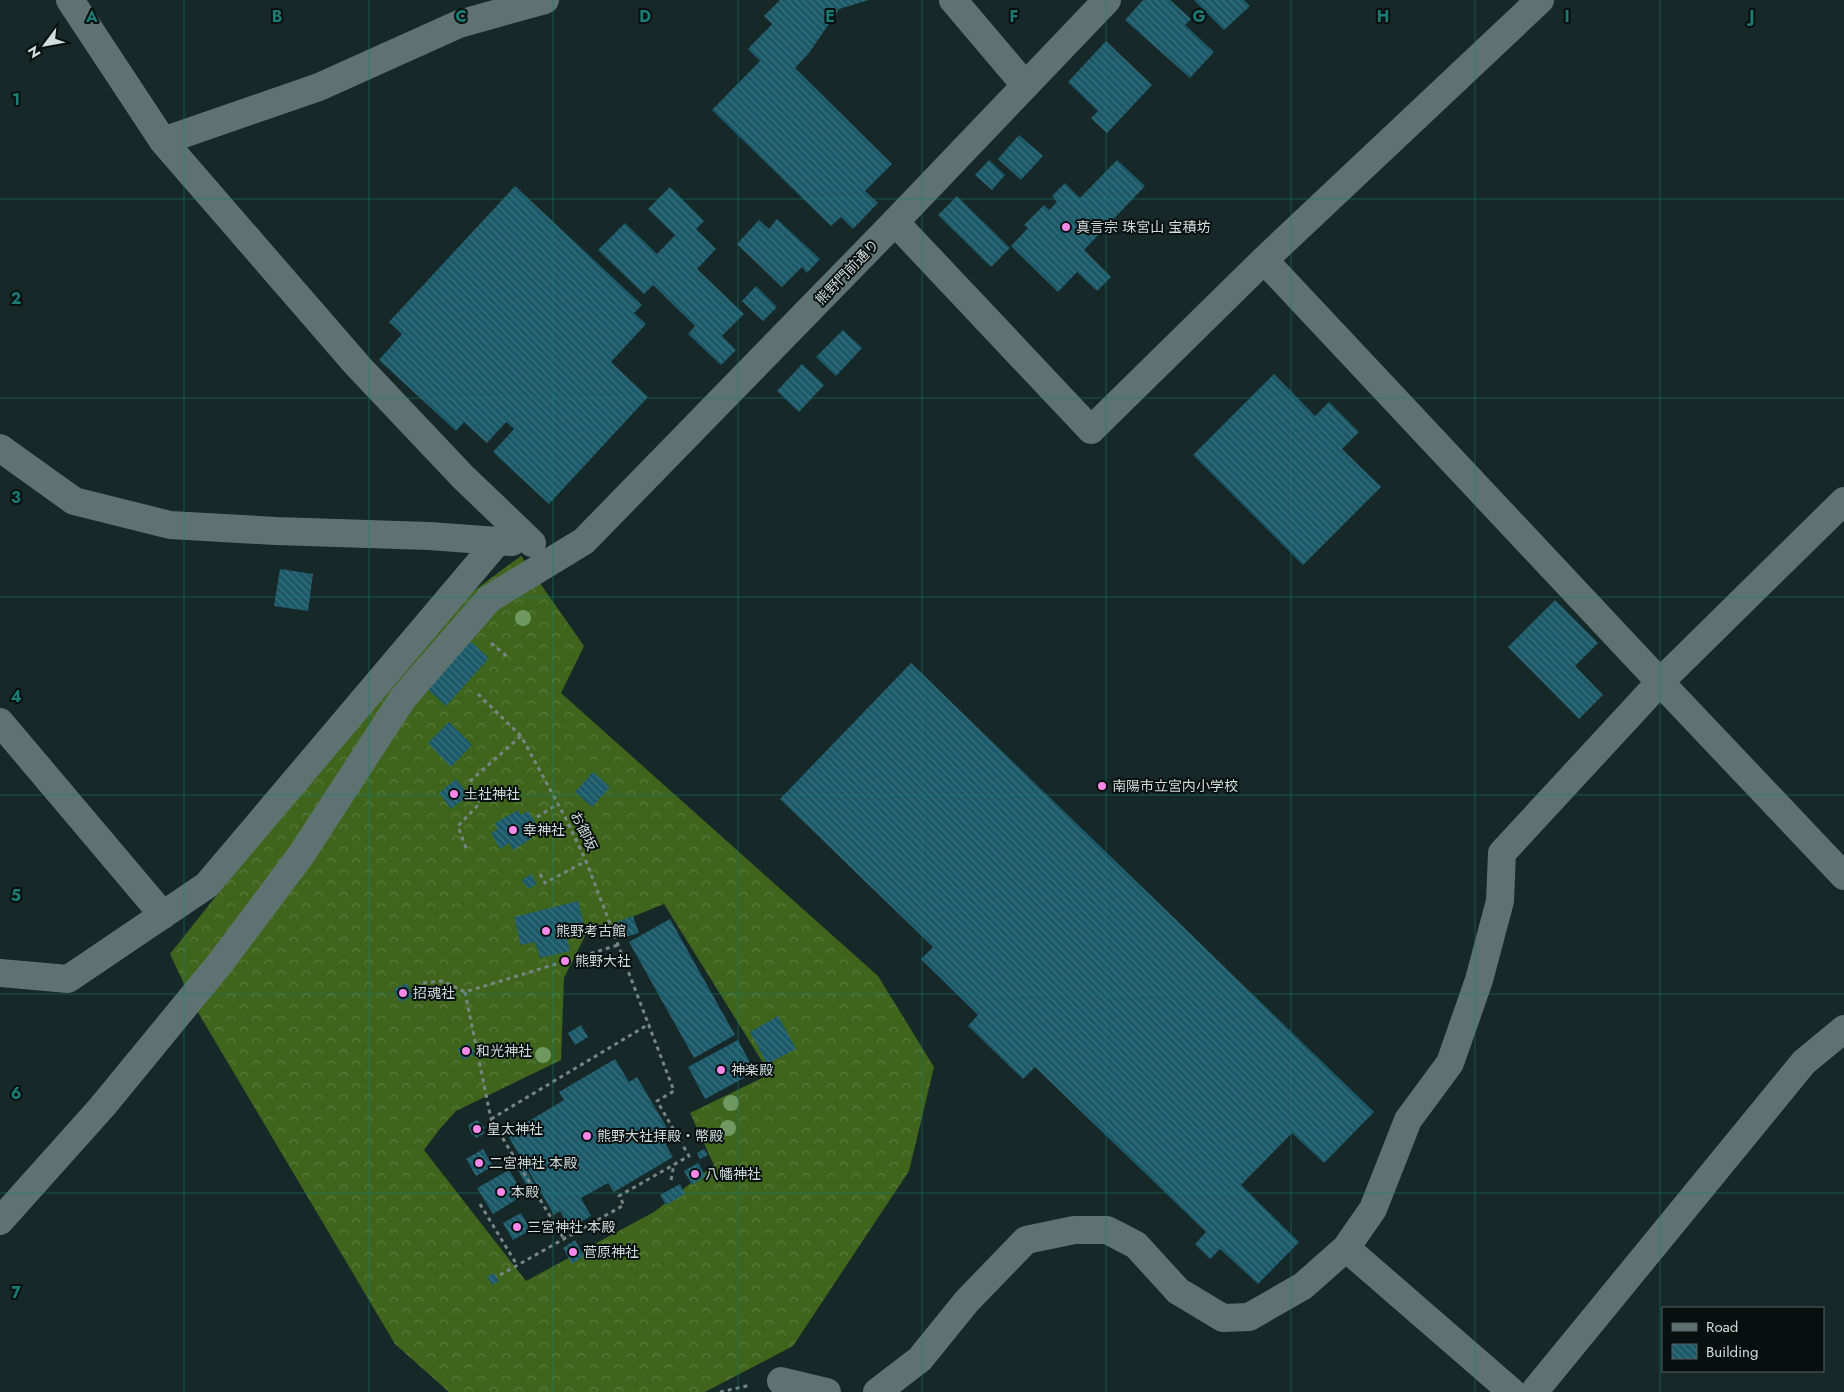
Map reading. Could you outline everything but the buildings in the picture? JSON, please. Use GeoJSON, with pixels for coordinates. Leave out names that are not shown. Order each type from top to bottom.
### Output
{"type":"FeatureCollection","features":[{"type":"Feature","properties":{"kind":"street"},"geometry":{"type":"LineString","coordinates":[[70,0],[163,141],[358,366],[462,478],[532,543]]}},
{"type":"Feature","properties":{"kind":"street"},"geometry":{"type":"LineString","coordinates":[[163,141],[319,87],[460,24],[545,0]]}},
{"type":"Feature","properties":{"kind":"street"},"geometry":{"type":"LineString","coordinates":[[953,0],[1025,85]]}},
{"type":"Feature","properties":{"kind":"street","name":"熊野門前通り"},"geometry":{"type":"LineString","coordinates":[[0,1220],[102,1107],[221,962],[301,855],[409,691],[489,599],[584,541],[895,222],[1107,0]]}},
{"type":"Feature","properties":{"kind":"street"},"geometry":{"type":"LineString","coordinates":[[895,222],[1091,430],[1264,260],[1540,0]]}},
{"type":"Feature","properties":{"kind":"street"},"geometry":{"type":"LineString","coordinates":[[1264,260],[1844,876]]}},
{"type":"Feature","properties":{"kind":"street"},"geometry":{"type":"LineString","coordinates":[[0,448],[74,501],[170,525],[429,536],[532,543],[584,541]]}},
{"type":"Feature","properties":{"kind":"street"},"geometry":{"type":"LineString","coordinates":[[877,1392],[920,1359],[967,1301],[1026,1240],[1074,1230],[1107,1230],[1136,1245],[1178,1291],[1223,1318],[1249,1317],[1303,1286],[1346,1248],[1373,1208],[1408,1120],[1450,1063],[1479,980],[1500,901],[1502,853],[1660,682],[1844,502]]}},
{"type":"Feature","properties":{"kind":"street"},"geometry":{"type":"LineString","coordinates":[[0,973],[68,979],[207,886],[498,541]]}},
{"type":"Feature","properties":{"kind":"street"},"geometry":{"type":"LineString","coordinates":[[0,722],[164,915]]}},
{"type":"Feature","properties":{"kind":"street"},"geometry":{"type":"LineString","coordinates":[[1534,1392],[1804,1062],[1844,1029]]}},
{"type":"Feature","properties":{"kind":"street"},"geometry":{"type":"LineString","coordinates":[[1346,1248],[1512,1392]]}},
{"type":"Feature","properties":{"kind":"street"},"geometry":{"type":"LineString","coordinates":[[781,1381],[827,1392]]}},
{"type":"Feature","properties":{"kind":"path"},"geometry":{"type":"LineString","coordinates":[[489,640],[508,658]]}},
{"type":"Feature","properties":{"kind":"path","name":"お御坂"},"geometry":{"type":"LineString","coordinates":[[478,694],[521,736],[586,861],[674,1091],[657,1100],[689,1156],[674,1164]]}},
{"type":"Feature","properties":{"kind":"path"},"geometry":{"type":"LineString","coordinates":[[466,848],[458,826],[480,803],[469,782],[521,736]]}},
{"type":"Feature","properties":{"kind":"path"},"geometry":{"type":"LineString","coordinates":[[537,817],[558,804]]}},
{"type":"Feature","properties":{"kind":"path"},"geometry":{"type":"LineString","coordinates":[[540,874],[545,883],[586,861]]}},
{"type":"Feature","properties":{"kind":"path"},"geometry":{"type":"LineString","coordinates":[[423,983],[444,981],[465,992],[618,945]]}},
{"type":"Feature","properties":{"kind":"path"},"geometry":{"type":"LineString","coordinates":[[465,992],[491,1119],[564,1239]]}},
{"type":"Feature","properties":{"kind":"path"},"geometry":{"type":"LineString","coordinates":[[491,1119],[649,1024]]}},
{"type":"Feature","properties":{"kind":"path"},"geometry":{"type":"LineString","coordinates":[[671,1180],[674,1164]]}},
{"type":"Feature","properties":{"kind":"path"},"geometry":{"type":"LineString","coordinates":[[500,1275],[624,1205],[619,1196],[674,1164]]}},
{"type":"Feature","properties":{"kind":"path"},"geometry":{"type":"LineString","coordinates":[[480,1204],[517,1265]]}},
{"type":"Feature","properties":{"kind":"green space","name":"熊野大社"},"geometry":{"type":"Polygon","coordinates":[[[521,556],[584,646],[561,693],[878,976],[934,1067],[909,1171],[793,1346],[705,1392],[449,1392],[395,1344],[196,1009],[170,954],[301,789],[456,604],[521,556]],[[664,904],[585,936],[564,978],[561,1060],[456,1111],[424,1150],[526,1281],[654,1212],[714,1165],[690,1113],[770,1074],[664,904]]]}},
{"type":"Feature","properties":{"kind":"place","name":"真言宗 珠宮山 宝積坊"},"geometry":{"type":"Point","coordinates":[1066,227]}},
{"type":"Feature","properties":{"kind":"place","name":"南陽市立宮内小学校"},"geometry":{"type":"Point","coordinates":[1102,786]}},
{"type":"Feature","properties":{"kind":"place","name":"土社神社"},"geometry":{"type":"Point","coordinates":[454,794]}},
{"type":"Feature","properties":{"kind":"place","name":"幸神社"},"geometry":{"type":"Point","coordinates":[513,830]}},
{"type":"Feature","properties":{"kind":"place","name":"熊野考古館"},"geometry":{"type":"Point","coordinates":[546,931]}},
{"type":"Feature","properties":{"kind":"place","name":"熊野大社"},"geometry":{"type":"Point","coordinates":[565,961]}},
{"type":"Feature","properties":{"kind":"place","name":"招魂社"},"geometry":{"type":"Point","coordinates":[403,993]}},
{"type":"Feature","properties":{"kind":"place","name":"和光神社"},"geometry":{"type":"Point","coordinates":[466,1051]}},
{"type":"Feature","properties":{"kind":"place","name":"神楽殿"},"geometry":{"type":"Point","coordinates":[721,1070]}},
{"type":"Feature","properties":{"kind":"place","name":"皇太神社"},"geometry":{"type":"Point","coordinates":[477,1129]}},
{"type":"Feature","properties":{"kind":"place","name":"熊野大社拝殿・幣殿"},"geometry":{"type":"Point","coordinates":[587,1136]}},
{"type":"Feature","properties":{"kind":"place","name":"二宮神社 本殿"},"geometry":{"type":"Point","coordinates":[479,1163]}},
{"type":"Feature","properties":{"kind":"place","name":"八幡神社"},"geometry":{"type":"Point","coordinates":[695,1174]}},
{"type":"Feature","properties":{"kind":"place","name":"本殿"},"geometry":{"type":"Point","coordinates":[501,1192]}},
{"type":"Feature","properties":{"kind":"place","name":"三宮神社 本殿"},"geometry":{"type":"Point","coordinates":[517,1227]}},
{"type":"Feature","properties":{"kind":"place","name":"菅原神社"},"geometry":{"type":"Point","coordinates":[573,1252]}}]}
